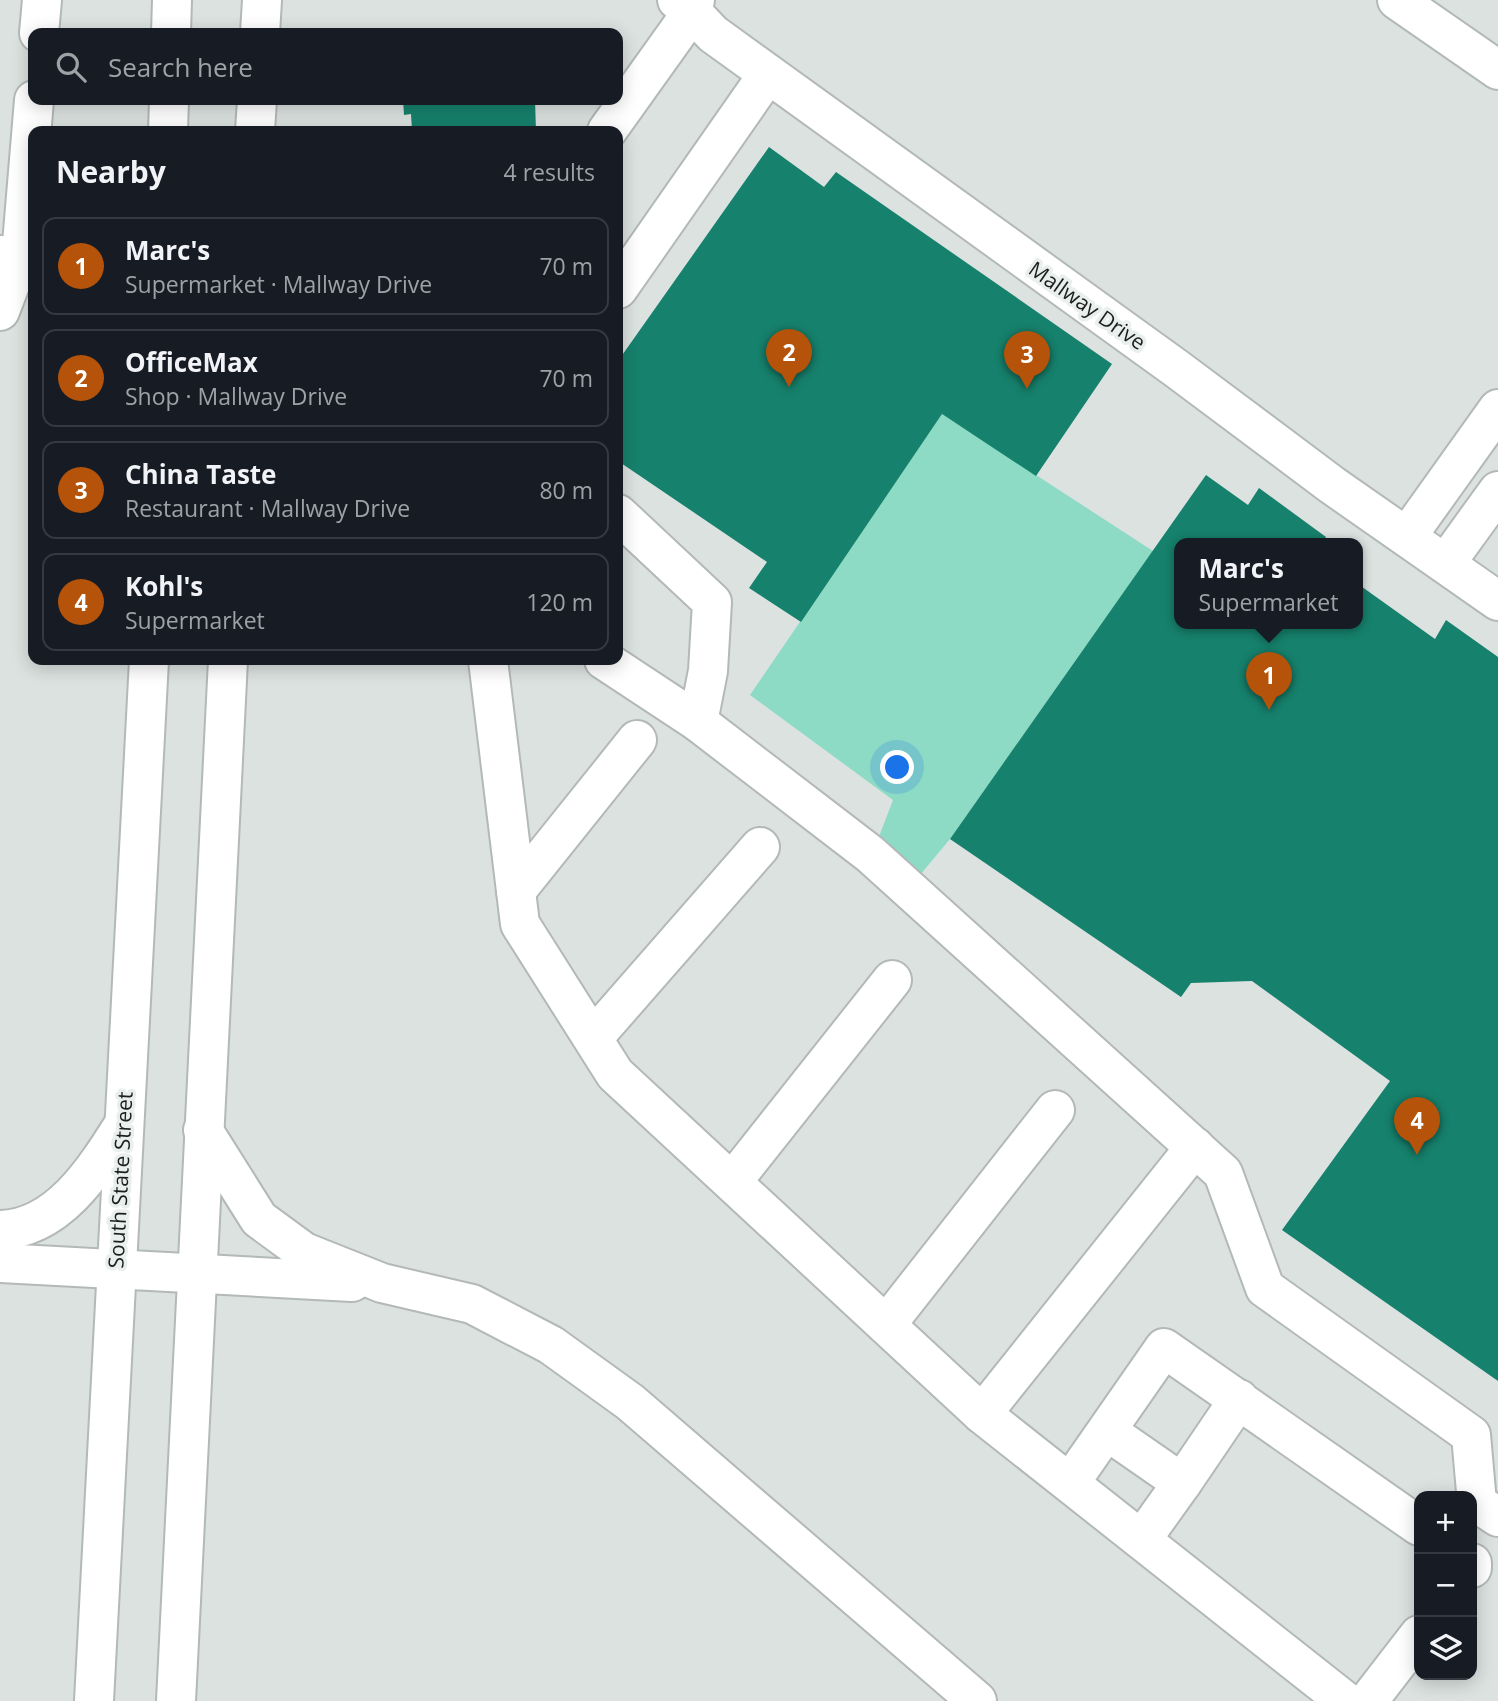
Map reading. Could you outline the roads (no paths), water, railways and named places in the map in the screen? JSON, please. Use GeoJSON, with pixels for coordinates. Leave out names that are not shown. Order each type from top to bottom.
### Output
{"type":"FeatureCollection","features":[{"type":"Feature","properties":{"kind":"main road"},"geometry":{"type":"LineString","coordinates":[[39,28],[42,0]]}},
{"type":"Feature","properties":{"kind":"main road"},"geometry":{"type":"LineString","coordinates":[[171,28],[172,0]]}},
{"type":"Feature","properties":{"kind":"main road"},"geometry":{"type":"LineString","coordinates":[[260,28],[262,0]]}},
{"type":"Feature","properties":{"kind":"main road"},"geometry":{"type":"LineString","coordinates":[[1397,0],[1498,70]]}},
{"type":"Feature","properties":{"kind":"main road"},"geometry":{"type":"LineString","coordinates":[[610,126],[688,4]]}},
{"type":"Feature","properties":{"kind":"main road","name":"Mallway Drive"},"geometry":{"type":"LineString","coordinates":[[688,4],[713,34],[1177,369],[1332,485],[1408,535],[1498,601]]}},
{"type":"Feature","properties":{"kind":"main road"},"geometry":{"type":"LineString","coordinates":[[623,282],[768,74]]}},
{"type":"Feature","properties":{"kind":"main road"},"geometry":{"type":"LineString","coordinates":[[30,126],[33,105]]}},
{"type":"Feature","properties":{"kind":"main road"},"geometry":{"type":"LineString","coordinates":[[168,126],[169,105]]}},
{"type":"Feature","properties":{"kind":"main road"},"geometry":{"type":"LineString","coordinates":[[255,126],[257,105]]}},
{"type":"Feature","properties":{"kind":"main road"},"geometry":{"type":"LineString","coordinates":[[0,312],[28,139]]}},
{"type":"Feature","properties":{"kind":"main road"},"geometry":{"type":"LineString","coordinates":[[1408,535],[1498,410]]}},
{"type":"Feature","properties":{"kind":"main road"},"geometry":{"type":"LineString","coordinates":[[1446,564],[1498,491]]}},
{"type":"Feature","properties":{"kind":"main road"},"geometry":{"type":"LineString","coordinates":[[623,519],[712,602],[708,671],[698,722]]}},
{"type":"Feature","properties":{"kind":"main road","name":"South State Street"},"geometry":{"type":"LineString","coordinates":[[94,1701],[149,665]]}},
{"type":"Feature","properties":{"kind":"main road"},"geometry":{"type":"LineString","coordinates":[[176,1701],[228,665]]}},
{"type":"Feature","properties":{"kind":"main road"},"geometry":{"type":"LineString","coordinates":[[489,665],[520,924],[615,1074],[982,1414],[1345,1701]]}},
{"type":"Feature","properties":{"kind":"main road"},"geometry":{"type":"LineString","coordinates":[[612,665],[698,722],[870,854],[1223,1173],[1265,1288],[1471,1435],[1477,1503],[1498,1517]]}},
{"type":"Feature","properties":{"kind":"main road"},"geometry":{"type":"LineString","coordinates":[[516,891],[637,740]]}},
{"type":"Feature","properties":{"kind":"main road"},"geometry":{"type":"LineString","coordinates":[[593,1038],[760,847]]}},
{"type":"Feature","properties":{"kind":"main road"},"geometry":{"type":"LineString","coordinates":[[732,1182],[892,980]]}},
{"type":"Feature","properties":{"kind":"main road"},"geometry":{"type":"LineString","coordinates":[[886,1325],[1055,1110]]}},
{"type":"Feature","properties":{"kind":"main road"},"geometry":{"type":"LineString","coordinates":[[0,1230],[12,1230],[63,1205],[97,1166],[124,1124]]}},
{"type":"Feature","properties":{"kind":"main road"},"geometry":{"type":"LineString","coordinates":[[203,1130],[259,1219],[304,1252],[382,1283],[471,1304],[551,1345],[630,1402],[977,1701]]}},
{"type":"Feature","properties":{"kind":"main road"},"geometry":{"type":"LineString","coordinates":[[982,1414],[1195,1147]]}},
{"type":"Feature","properties":{"kind":"main road"},"geometry":{"type":"LineString","coordinates":[[0,1263],[382,1283]]}},
{"type":"Feature","properties":{"kind":"main road"},"geometry":{"type":"LineString","coordinates":[[1070,1483],[1164,1348],[1414,1522]]}},
{"type":"Feature","properties":{"kind":"main road"},"geometry":{"type":"LineString","coordinates":[[1142,1539],[1239,1399]]}},
{"type":"Feature","properties":{"kind":"main road"},"geometry":{"type":"LineString","coordinates":[[1107,1431],[1182,1483]]}},
{"type":"Feature","properties":{"kind":"main road"},"geometry":{"type":"LineString","coordinates":[[1368,1701],[1414,1641]]}},
{"type":"Feature","properties":{"kind":"place","name":"OfficeMax"},"geometry":{"type":"Point","coordinates":[789,387]}},
{"type":"Feature","properties":{"kind":"place","name":"China Taste"},"geometry":{"type":"Point","coordinates":[1027,389]}},
{"type":"Feature","properties":{"kind":"place","name":"Marc's"},"geometry":{"type":"Point","coordinates":[1269,710]}},
{"type":"Feature","properties":{"kind":"place","name":"Kohl's"},"geometry":{"type":"Point","coordinates":[1417,1155]}}]}
